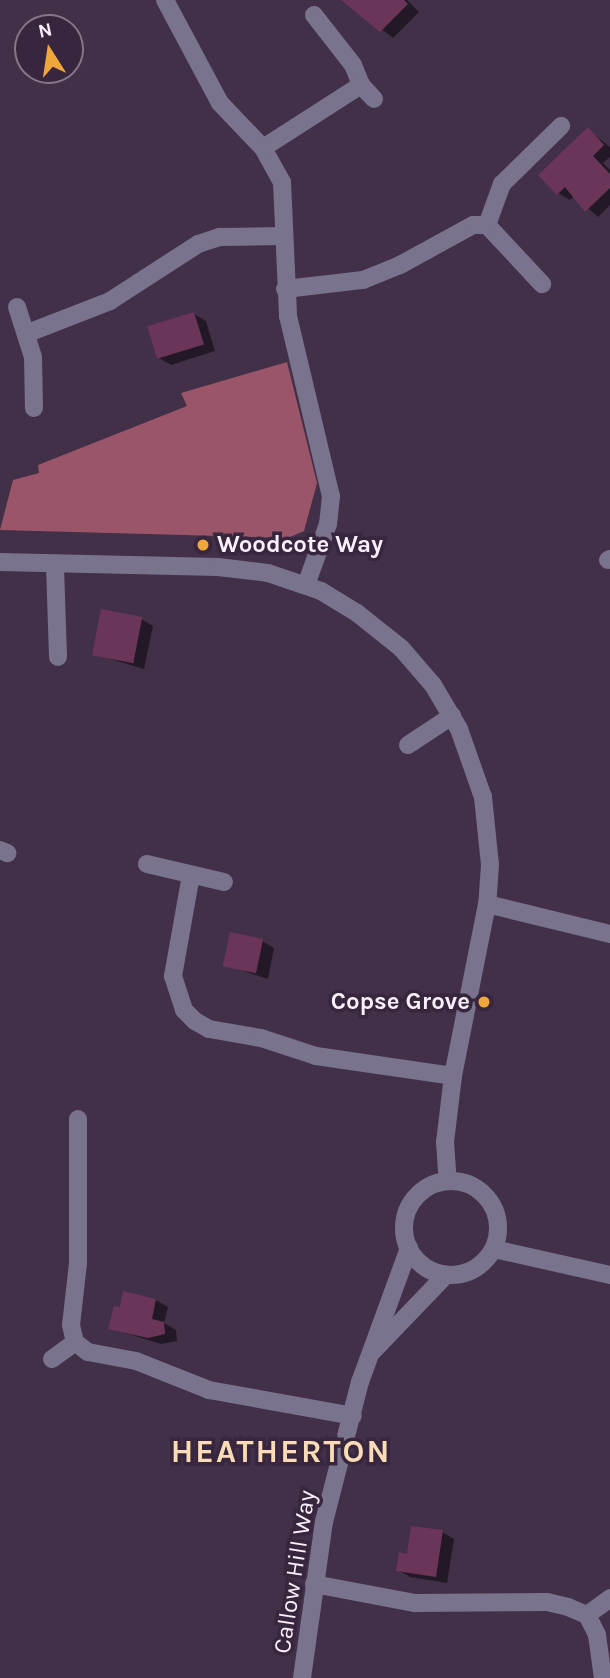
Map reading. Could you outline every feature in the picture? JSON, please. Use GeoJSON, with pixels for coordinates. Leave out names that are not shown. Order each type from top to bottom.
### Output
{"type":"FeatureCollection","features":[{"type":"Feature","properties":{"kind":"street"},"geometry":{"type":"LineString","coordinates":[[165,0],[220,103],[264,148],[282,182],[282,236],[288,316],[331,496],[328,524],[306,585]]}},
{"type":"Feature","properties":{"kind":"street"},"geometry":{"type":"LineString","coordinates":[[314,15],[353,65],[361,85],[374,99]]}},
{"type":"Feature","properties":{"kind":"street"},"geometry":{"type":"LineString","coordinates":[[264,148],[361,85]]}},
{"type":"Feature","properties":{"kind":"street"},"geometry":{"type":"LineString","coordinates":[[487,225],[502,184],[561,126]]}},
{"type":"Feature","properties":{"kind":"street"},"geometry":{"type":"LineString","coordinates":[[285,289],[363,280],[400,265],[473,225],[487,225],[542,284]]}},
{"type":"Feature","properties":{"kind":"street"},"geometry":{"type":"LineString","coordinates":[[28,333],[110,302],[198,244],[220,237],[282,236]]}},
{"type":"Feature","properties":{"kind":"street"},"geometry":{"type":"LineString","coordinates":[[17,307],[28,333],[33,357],[34,408]]}},
{"type":"Feature","properties":{"kind":"street"},"geometry":{"type":"LineString","coordinates":[[0,562],[55,566],[218,568],[268,573],[306,585],[357,612],[401,648],[433,685],[452,716],[483,797],[490,864],[487,904],[453,1076],[444,1142],[448,1181]]}},
{"type":"Feature","properties":{"kind":"street"},"geometry":{"type":"LineString","coordinates":[[55,566],[58,657]]}},
{"type":"Feature","properties":{"kind":"street"},"geometry":{"type":"LineString","coordinates":[[408,745],[452,716]]}},
{"type":"Feature","properties":{"kind":"street"},"geometry":{"type":"LineString","coordinates":[[147,864],[224,882]]}},
{"type":"Feature","properties":{"kind":"street"},"geometry":{"type":"LineString","coordinates":[[191,875],[173,976],[184,1010],[195,1021],[209,1029],[261,1038],[316,1056],[453,1076]]}},
{"type":"Feature","properties":{"kind":"street"},"geometry":{"type":"LineString","coordinates":[[487,904],[610,934]]}},
{"type":"Feature","properties":{"kind":"street"},"geometry":{"type":"LineString","coordinates":[[78,1119],[78,1262],[72,1325],[75,1342],[88,1352],[136,1361],[209,1390],[354,1416]]}},
{"type":"Feature","properties":{"kind":"street"},"geometry":{"type":"LineString","coordinates":[[448,1181],[468,1184],[489,1201],[498,1219],[494,1248],[478,1268],[446,1275],[425,1268],[409,1248],[404,1228],[412,1203],[425,1190],[448,1181]]}},
{"type":"Feature","properties":{"kind":"street","name":"Callow Hill Way"},"geometry":{"type":"LineString","coordinates":[[303,1678],[324,1522],[372,1353],[409,1248]]}},
{"type":"Feature","properties":{"kind":"street"},"geometry":{"type":"LineString","coordinates":[[494,1248],[610,1275]]}},
{"type":"Feature","properties":{"kind":"street","name":"Callow Hill Way"},"geometry":{"type":"LineString","coordinates":[[372,1353],[446,1275]]}},
{"type":"Feature","properties":{"kind":"street"},"geometry":{"type":"LineString","coordinates":[[52,1359],[75,1342]]}},
{"type":"Feature","properties":{"kind":"street"},"geometry":{"type":"LineString","coordinates":[[314,1584],[415,1603],[547,1602],[587,1615],[597,1635],[603,1678]]}},
{"type":"Feature","properties":{"kind":"street"},"geometry":{"type":"LineString","coordinates":[[587,1615],[610,1598]]}},
{"type":"Feature","properties":{"kind":"shaded area"},"geometry":{"type":"Polygon","coordinates":[[[287,362],[317,483],[304,531],[288,538],[0,530],[13,480],[39,473],[38,465],[187,406],[181,393],[287,362]]]}},
{"type":"Feature","properties":{"kind":"building"},"geometry":{"type":"Polygon","coordinates":[[[341,0],[404,0],[408,4],[380,32],[341,0]]]}},
{"type":"Feature","properties":{"kind":"building"},"geometry":{"type":"Polygon","coordinates":[[[588,127],[604,145],[593,156],[610,174],[610,188],[585,212],[565,187],[557,195],[538,175],[588,127]]]}},
{"type":"Feature","properties":{"kind":"building"},"geometry":{"type":"Polygon","coordinates":[[[194,312],[204,345],[157,359],[147,326],[194,312]]]}},
{"type":"Feature","properties":{"kind":"building"},"geometry":{"type":"Polygon","coordinates":[[[101,609],[142,617],[133,663],[92,655],[101,609]]]}},
{"type":"Feature","properties":{"kind":"building"},"geometry":{"type":"Polygon","coordinates":[[[230,932],[263,939],[256,973],[223,966],[230,932]]]}},
{"type":"Feature","properties":{"kind":"building"},"geometry":{"type":"Polygon","coordinates":[[[123,1291],[156,1299],[152,1319],[164,1322],[165,1334],[148,1338],[108,1329],[114,1306],[120,1307],[123,1291]]]}},
{"type":"Feature","properties":{"kind":"building"},"geometry":{"type":"Polygon","coordinates":[[[411,1526],[443,1530],[436,1577],[396,1571],[399,1552],[407,1554],[411,1526]]]}},
{"type":"Feature","properties":{"kind":"place","name":"Woodcote Way"},"geometry":{"type":"Point","coordinates":[203,545]}},
{"type":"Feature","properties":{"kind":"place","name":"Copse Grove"},"geometry":{"type":"Point","coordinates":[484,1002]}},
{"type":"Feature","properties":{"kind":"district","name":"HEATHERTON"},"geometry":{"type":"Point","coordinates":[281,1452]}}]}
